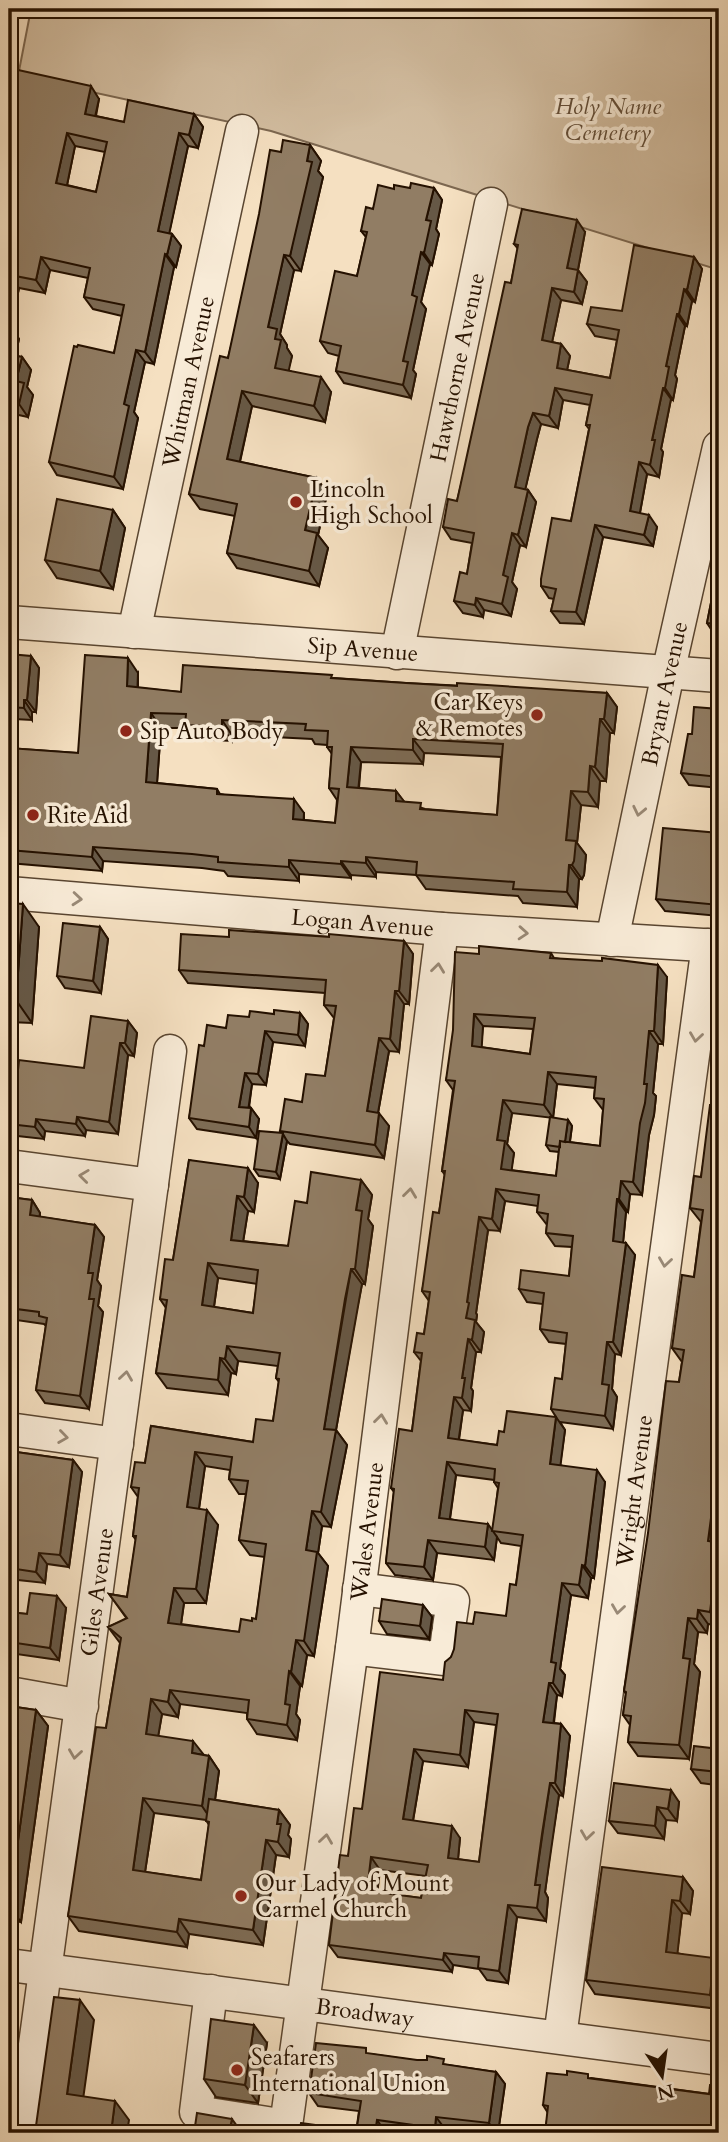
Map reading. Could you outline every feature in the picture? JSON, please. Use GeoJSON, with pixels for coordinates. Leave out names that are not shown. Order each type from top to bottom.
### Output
{"type":"FeatureCollection","features":[{"type":"Feature","properties":{"kind":"street","name":"Whitman Avenue"},"geometry":{"type":"LineString","coordinates":[[134,632],[242,131]]}},
{"type":"Feature","properties":{"kind":"street","name":"Hawthorne Avenue"},"geometry":{"type":"LineString","coordinates":[[397,653],[491,204]]}},
{"type":"Feature","properties":{"kind":"street","name":"Bryant Avenue"},"geometry":{"type":"LineString","coordinates":[[612,940],[719,447]]}},
{"type":"Feature","properties":{"kind":"street","name":"Sip Avenue"},"geometry":{"type":"LineString","coordinates":[[9,622],[719,676]]}},
{"type":"Feature","properties":{"kind":"street","name":"Logan Avenue"},"geometry":{"type":"LineString","coordinates":[[9,893],[442,929],[714,945]]}},
{"type":"Feature","properties":{"kind":"street","name":"Wales Avenue"},"geometry":{"type":"LineString","coordinates":[[285,2129],[352,1648],[442,929]]}},
{"type":"Feature","properties":{"kind":"street","name":"Wright Avenue"},"geometry":{"type":"LineString","coordinates":[[559,2037],[714,945]]}},
{"type":"Feature","properties":{"kind":"street","name":"Giles Avenue"},"geometry":{"type":"LineString","coordinates":[[23,2133],[170,1051]]}},
{"type":"Feature","properties":{"kind":"street"},"geometry":{"type":"LineString","coordinates":[[9,1166],[152,1185]]}},
{"type":"Feature","properties":{"kind":"street"},"geometry":{"type":"LineString","coordinates":[[9,1429],[117,1444]]}},
{"type":"Feature","properties":{"kind":"street"},"geometry":{"type":"LineString","coordinates":[[352,1648],[444,1659],[453,1601],[359,1589]]}},
{"type":"Feature","properties":{"kind":"street"},"geometry":{"type":"LineString","coordinates":[[9,1693],[82,1706]]}},
{"type":"Feature","properties":{"kind":"street","name":"Broadway"},"geometry":{"type":"LineString","coordinates":[[9,1965],[719,2059]]}},
{"type":"Feature","properties":{"kind":"street"},"geometry":{"type":"LineString","coordinates":[[211,1992],[196,2112],[285,2129]]}},
{"type":"Feature","properties":{"kind":"green space","name":"Holy Name Cemetery"},"geometry":{"type":"Polygon","coordinates":[[[31,9],[719,9],[719,270],[271,131],[18,76],[31,9]]]}},
{"type":"Feature","properties":{"kind":"building"},"geometry":{"type":"Polygon","coordinates":[[[9,68],[91,86],[85,114],[124,122],[128,100],[194,114],[189,135],[179,133],[158,231],[172,234],[167,255],[165,254],[145,352],[136,350],[124,404],[129,406],[114,477],[49,462],[74,346],[114,353],[124,305],[84,297],[90,268],[41,257],[36,280],[10,275],[9,282],[9,68]],[[67,133],[56,183],[96,192],[107,142],[67,133]]]}},
{"type":"Feature","properties":{"kind":"building"},"geometry":{"type":"Polygon","coordinates":[[[283,140],[310,145],[307,161],[312,162],[290,256],[284,255],[268,327],[277,329],[275,339],[281,340],[275,368],[321,377],[314,406],[242,391],[227,459],[317,478],[305,530],[317,533],[309,571],[227,553],[237,504],[189,494],[220,356],[228,358],[270,150],[281,152],[283,140]]]}},
{"type":"Feature","properties":{"kind":"building"},"geometry":{"type":"Polygon","coordinates":[[[411,183],[434,188],[426,220],[431,221],[412,295],[417,297],[403,361],[408,362],[403,385],[336,371],[341,346],[320,341],[335,271],[357,276],[367,232],[361,231],[366,207],[373,209],[378,185],[394,189],[394,185],[410,188],[411,183]]]}},
{"type":"Feature","properties":{"kind":"building"},"geometry":{"type":"Polygon","coordinates":[[[522,209],[577,220],[567,268],[578,270],[574,292],[552,288],[542,340],[561,344],[557,368],[610,378],[619,330],[587,324],[591,307],[622,311],[634,245],[694,257],[687,290],[684,289],[677,314],[666,366],[669,367],[652,440],[655,440],[650,465],[639,462],[630,511],[649,515],[644,535],[595,525],[576,612],[551,611],[556,589],[541,586],[541,579],[552,518],[571,521],[590,425],[586,425],[592,395],[555,388],[549,416],[533,413],[515,487],[528,490],[518,535],[512,533],[503,575],[508,577],[502,604],[476,598],[475,605],[454,601],[460,572],[467,574],[474,533],[443,527],[448,499],[457,501],[505,282],[511,283],[518,245],[514,244],[522,209]]]}},
{"type":"Feature","properties":{"kind":"building"},"geometry":{"type":"Polygon","coordinates":[[[9,354],[22,357],[16,381],[24,383],[19,404],[9,402],[9,354]]]}},
{"type":"Feature","properties":{"kind":"building"},"geometry":{"type":"Polygon","coordinates":[[[57,499],[113,510],[100,571],[45,560],[57,499]]]}},
{"type":"Feature","properties":{"kind":"building"},"geometry":{"type":"Polygon","coordinates":[[[719,562],[719,624],[707,623],[719,562]]]}},
{"type":"Feature","properties":{"kind":"building"},"geometry":{"type":"Polygon","coordinates":[[[9,654],[31,656],[24,708],[9,707],[9,654]]]}},
{"type":"Feature","properties":{"kind":"building"},"geometry":{"type":"Polygon","coordinates":[[[85,655],[128,658],[127,686],[181,692],[183,665],[406,683],[457,686],[457,683],[607,693],[604,719],[600,719],[595,767],[590,766],[588,792],[571,791],[566,840],[576,841],[574,861],[569,865],[567,892],[513,889],[514,882],[416,875],[417,862],[366,857],[366,863],[341,861],[341,864],[289,860],[289,867],[218,862],[218,857],[192,854],[93,847],[92,857],[9,850],[9,748],[78,753],[85,655]],[[151,713],[146,782],[217,789],[217,794],[294,799],[293,819],[335,823],[339,789],[329,788],[332,747],[327,747],[328,731],[305,730],[306,724],[222,720],[222,727],[185,725],[186,714],[151,713]],[[413,739],[413,750],[351,747],[347,787],[396,791],[396,801],[421,803],[420,809],[497,815],[503,744],[413,739]]]}},
{"type":"Feature","properties":{"kind":"building"},"geometry":{"type":"Polygon","coordinates":[[[694,707],[719,709],[719,777],[681,773],[688,734],[692,734],[694,707]]]}},
{"type":"Feature","properties":{"kind":"building"},"geometry":{"type":"Polygon","coordinates":[[[663,828],[719,833],[719,905],[656,899],[663,828]]]}},
{"type":"Feature","properties":{"kind":"building"},"geometry":{"type":"Polygon","coordinates":[[[9,903],[23,904],[16,1000],[9,1000],[9,903]]]}},
{"type":"Feature","properties":{"kind":"building"},"geometry":{"type":"Polygon","coordinates":[[[63,923],[100,927],[93,981],[57,976],[63,923]]]}},
{"type":"Feature","properties":{"kind":"building"},"geometry":{"type":"Polygon","coordinates":[[[229,930],[329,937],[329,934],[404,941],[399,991],[395,991],[390,1039],[379,1038],[367,1111],[379,1113],[375,1145],[280,1131],[285,1099],[302,1102],[306,1074],[325,1076],[336,1006],[324,1005],[326,980],[179,970],[181,934],[229,937],[229,930]]]}},
{"type":"Feature","properties":{"kind":"building"},"geometry":{"type":"Polygon","coordinates":[[[479,946],[551,953],[550,958],[602,961],[602,958],[658,965],[654,1031],[649,1031],[645,1103],[633,1182],[621,1181],[617,1199],[613,1241],[626,1243],[613,1342],[607,1342],[602,1384],[609,1385],[605,1416],[551,1409],[555,1378],[562,1379],[567,1333],[540,1329],[544,1293],[519,1289],[521,1270],[569,1276],[573,1236],[546,1233],[548,1214],[537,1212],[539,1195],[496,1189],[492,1219],[479,1217],[466,1318],[475,1320],[472,1340],[468,1339],[462,1398],[454,1397],[448,1438],[497,1445],[499,1431],[504,1432],[507,1411],[556,1417],[550,1464],[597,1470],[585,1566],[582,1565],[579,1585],[562,1583],[551,1662],[556,1663],[553,1683],[549,1683],[543,1722],[561,1724],[555,1783],[550,1783],[535,1885],[540,1885],[537,1908],[508,1905],[499,1971],[478,1968],[479,1957],[444,1953],[443,1960],[329,1945],[340,1855],[348,1856],[354,1808],[362,1809],[380,1672],[443,1680],[445,1662],[454,1649],[457,1622],[473,1624],[475,1612],[506,1616],[510,1584],[516,1585],[523,1535],[492,1531],[499,1483],[494,1482],[495,1469],[447,1462],[439,1518],[488,1524],[485,1547],[428,1540],[424,1567],[386,1563],[394,1489],[391,1488],[399,1429],[412,1431],[422,1353],[414,1352],[417,1333],[424,1334],[430,1292],[422,1291],[433,1212],[439,1213],[445,1171],[442,1171],[455,1081],[446,1080],[453,1030],[455,952],[479,954],[479,946]],[[474,1014],[472,1046],[530,1054],[535,1018],[474,1014]],[[548,1072],[544,1105],[503,1100],[497,1140],[505,1141],[501,1169],[556,1176],[560,1141],[600,1146],[604,1099],[594,1098],[596,1077],[548,1072]],[[465,1710],[460,1755],[414,1749],[403,1819],[452,1826],[448,1858],[479,1862],[498,1714],[465,1710]],[[371,1857],[367,1891],[421,1898],[428,1865],[371,1857]]]}},
{"type":"Feature","properties":{"kind":"building"},"geometry":{"type":"Polygon","coordinates":[[[274,1010],[300,1013],[298,1035],[265,1031],[258,1074],[245,1073],[239,1107],[251,1108],[249,1127],[189,1118],[199,1045],[204,1046],[207,1025],[226,1028],[228,1015],[249,1017],[250,1011],[274,1014],[274,1010]]]}},
{"type":"Feature","properties":{"kind":"building"},"geometry":{"type":"Polygon","coordinates":[[[91,1016],[128,1021],[125,1043],[120,1043],[109,1122],[77,1117],[76,1124],[36,1119],[35,1127],[9,1124],[9,1069],[18,1070],[19,1060],[84,1068],[91,1016]]]}},
{"type":"Feature","properties":{"kind":"building"},"geometry":{"type":"Polygon","coordinates":[[[719,1040],[719,1354],[717,1353],[713,1387],[716,1387],[714,1403],[719,1404],[719,1496],[714,1495],[708,1541],[719,1543],[719,1563],[716,1562],[710,1612],[698,1610],[697,1619],[688,1618],[683,1658],[690,1659],[679,1745],[628,1742],[631,1716],[623,1715],[624,1691],[648,1533],[666,1381],[679,1382],[684,1350],[672,1348],[682,1275],[694,1277],[703,1210],[690,1208],[694,1176],[701,1177],[710,1105],[713,1105],[719,1040]]]}},
{"type":"Feature","properties":{"kind":"building"},"geometry":{"type":"Polygon","coordinates":[[[550,1117],[568,1120],[565,1142],[560,1141],[560,1147],[546,1145],[550,1117]]]}},
{"type":"Feature","properties":{"kind":"building"},"geometry":{"type":"Polygon","coordinates":[[[259,1131],[283,1133],[276,1172],[254,1169],[259,1131]]]}},
{"type":"Feature","properties":{"kind":"building"},"geometry":{"type":"Polygon","coordinates":[[[189,1160],[248,1168],[244,1197],[237,1196],[231,1240],[288,1246],[295,1201],[307,1203],[311,1172],[361,1180],[356,1210],[362,1211],[355,1269],[351,1269],[345,1299],[324,1429],[336,1430],[321,1512],[312,1511],[306,1550],[317,1552],[304,1641],[296,1640],[291,1672],[289,1671],[285,1704],[290,1705],[287,1725],[247,1719],[249,1700],[170,1690],[168,1702],[151,1699],[146,1734],[193,1741],[192,1753],[209,1756],[202,1806],[143,1798],[133,1870],[201,1880],[209,1822],[206,1821],[209,1799],[279,1810],[277,1824],[281,1824],[278,1842],[266,1840],[253,1930],[179,1919],[177,1932],[68,1916],[96,1727],[106,1728],[121,1638],[108,1627],[127,1618],[109,1594],[127,1597],[136,1536],[133,1536],[139,1488],[131,1487],[135,1462],[145,1463],[151,1426],[253,1442],[256,1419],[273,1421],[280,1353],[227,1346],[225,1359],[220,1358],[218,1380],[156,1373],[167,1300],[160,1299],[165,1259],[173,1260],[189,1160]],[[208,1263],[202,1305],[253,1313],[258,1270],[208,1263]],[[195,1452],[187,1507],[207,1510],[196,1589],[174,1588],[168,1623],[239,1632],[241,1619],[256,1619],[266,1544],[239,1540],[248,1481],[229,1479],[232,1457],[195,1452]]]}},
{"type":"Feature","properties":{"kind":"building"},"geometry":{"type":"Polygon","coordinates":[[[9,1197],[32,1200],[30,1215],[95,1225],[88,1273],[93,1273],[89,1299],[94,1299],[80,1396],[36,1390],[47,1318],[39,1316],[39,1312],[9,1308],[9,1197]]]}},
{"type":"Feature","properties":{"kind":"building"},"geometry":{"type":"Polygon","coordinates":[[[9,1451],[73,1460],[60,1555],[39,1553],[36,1572],[9,1568],[9,1451]]]}},
{"type":"Feature","properties":{"kind":"building"},"geometry":{"type":"Polygon","coordinates":[[[30,1593],[57,1596],[50,1648],[9,1642],[9,1612],[27,1614],[30,1593]]]}},
{"type":"Feature","properties":{"kind":"building"},"geometry":{"type":"Polygon","coordinates":[[[382,1599],[423,1605],[420,1626],[379,1621],[382,1599]]]}},
{"type":"Feature","properties":{"kind":"building"},"geometry":{"type":"Polygon","coordinates":[[[9,1706],[36,1710],[9,1906],[9,1706]]]}},
{"type":"Feature","properties":{"kind":"building"},"geometry":{"type":"Polygon","coordinates":[[[694,1746],[719,1749],[719,1794],[715,1794],[718,1772],[691,1769],[694,1746]]]}},
{"type":"Feature","properties":{"kind":"building"},"geometry":{"type":"Polygon","coordinates":[[[614,1783],[671,1790],[668,1809],[657,1807],[655,1826],[609,1821],[614,1783]]]}},
{"type":"Feature","properties":{"kind":"building"},"geometry":{"type":"Polygon","coordinates":[[[602,1867],[683,1877],[680,1901],[672,1900],[666,1952],[714,1958],[710,1995],[586,1980],[602,1867]]]}},
{"type":"Feature","properties":{"kind":"building"},"geometry":{"type":"Polygon","coordinates":[[[54,1997],[80,2000],[67,2094],[115,2101],[112,2125],[174,2133],[35,2133],[54,1997]]]}},
{"type":"Feature","properties":{"kind":"building"},"geometry":{"type":"Polygon","coordinates":[[[211,2019],[254,2025],[245,2085],[204,2079],[211,2019]]]}},
{"type":"Feature","properties":{"kind":"building"},"geometry":{"type":"Polygon","coordinates":[[[316,2043],[366,2048],[366,2053],[417,2060],[427,2060],[427,2056],[444,2059],[443,2064],[496,2072],[489,2123],[436,2117],[435,2128],[377,2120],[375,2133],[356,2133],[361,2101],[309,2093],[316,2043]]]}},
{"type":"Feature","properties":{"kind":"building"},"geometry":{"type":"Polygon","coordinates":[[[567,2071],[588,2074],[588,2078],[709,2094],[710,2085],[719,2086],[719,2133],[686,2133],[639,2127],[638,2133],[602,2130],[602,2133],[545,2133],[548,2106],[543,2105],[547,2073],[567,2075],[567,2071]]]}},
{"type":"Feature","properties":{"kind":"building"},"geometry":{"type":"Polygon","coordinates":[[[197,2113],[232,2119],[229,2133],[194,2133],[197,2113]]]}},
{"type":"Feature","properties":{"kind":"building"},"geometry":{"type":"Polygon","coordinates":[[[301,2123],[345,2129],[344,2133],[299,2133],[301,2123]]]}},
{"type":"Feature","properties":{"kind":"place","name":"Lincoln High School"},"geometry":{"type":"Point","coordinates":[296,502]}},
{"type":"Feature","properties":{"kind":"place","name":"Car Keys & Remotes"},"geometry":{"type":"Point","coordinates":[537,715]}},
{"type":"Feature","properties":{"kind":"place","name":"Sip Auto Body"},"geometry":{"type":"Point","coordinates":[126,731]}},
{"type":"Feature","properties":{"kind":"place","name":"Rite Aid"},"geometry":{"type":"Point","coordinates":[33,815]}},
{"type":"Feature","properties":{"kind":"place","name":"Our Lady of Mount Carmel Church"},"geometry":{"type":"Point","coordinates":[241,1896]}},
{"type":"Feature","properties":{"kind":"place","name":"Seafarers International Union"},"geometry":{"type":"Point","coordinates":[237,2070]}}]}
